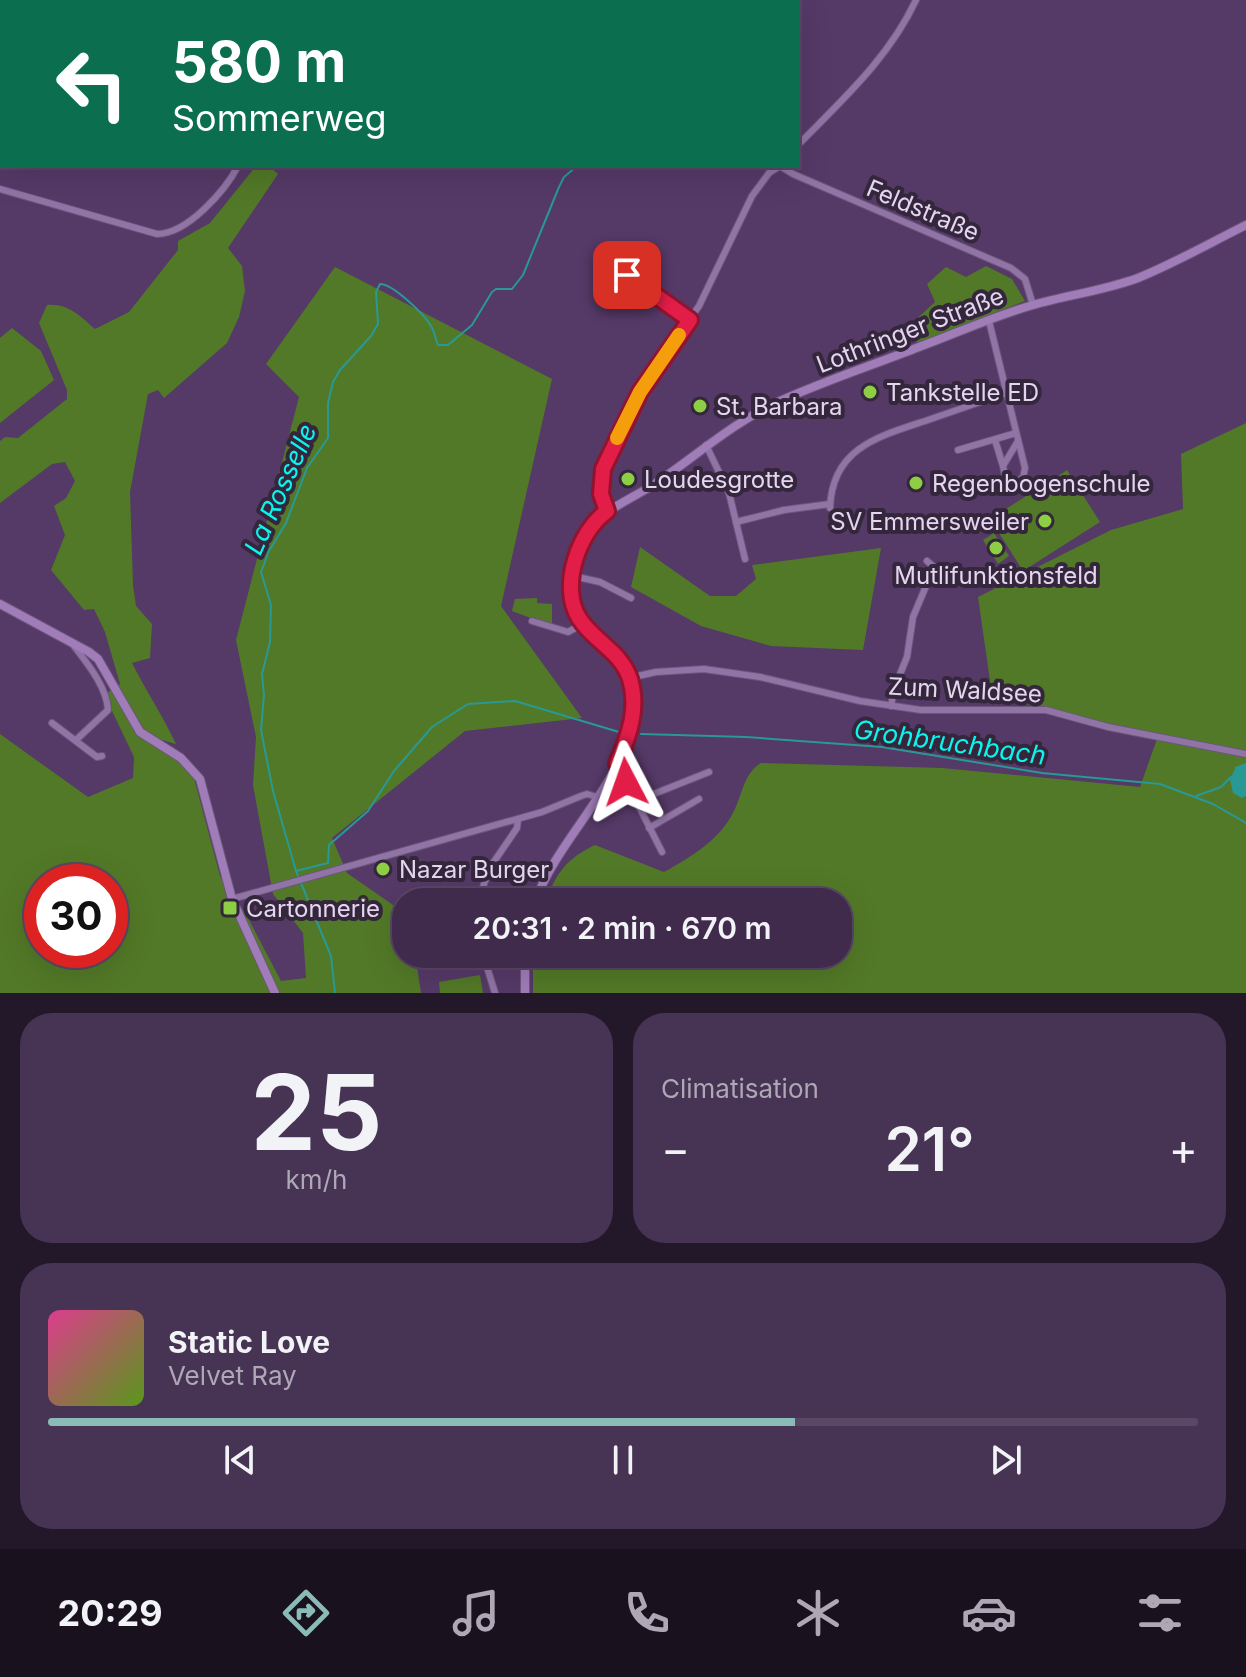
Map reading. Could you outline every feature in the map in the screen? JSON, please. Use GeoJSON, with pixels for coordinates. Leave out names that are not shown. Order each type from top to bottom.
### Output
{"type":"FeatureCollection","features":[{"type":"Feature","properties":{"kind":"main road","name":"Lothringer Straße"},"geometry":{"type":"LineString","coordinates":[[607,511],[655,483],[706,445],[780,401],[1033,305],[1092,292],[1138,277],[1246,225]]}},
{"type":"Feature","properties":{"kind":"main road"},"geometry":{"type":"LineString","coordinates":[[541,888],[617,763],[628,733],[634,699],[629,678],[616,654],[583,624],[572,599],[579,549],[587,532],[607,511]]}},
{"type":"Feature","properties":{"kind":"main road"},"geometry":{"type":"LineString","coordinates":[[0,604],[98,659],[140,732],[181,758],[200,779],[232,899],[275,993]]}},
{"type":"Feature","properties":{"kind":"main road"},"geometry":{"type":"LineString","coordinates":[[525,968],[525,993]]}},
{"type":"Feature","properties":{"kind":"street"},"geometry":{"type":"LineString","coordinates":[[800,143],[873,68],[908,18],[916,0]]}},
{"type":"Feature","properties":{"kind":"street"},"geometry":{"type":"LineString","coordinates":[[0,189],[166,234],[188,224],[230,180],[237,168]]}},
{"type":"Feature","properties":{"kind":"street"},"geometry":{"type":"LineString","coordinates":[[607,511],[601,494],[603,469],[640,392],[699,306],[752,196],[769,173],[777,168]]}},
{"type":"Feature","properties":{"kind":"street","name":"Feldstraße"},"geometry":{"type":"LineString","coordinates":[[783,168],[1011,268],[1025,279],[1033,305]]}},
{"type":"Feature","properties":{"kind":"street"},"geometry":{"type":"LineString","coordinates":[[606,260],[690,320]]}},
{"type":"Feature","properties":{"kind":"street"},"geometry":{"type":"LineString","coordinates":[[989,321],[1025,468],[1023,478],[1018,482],[1008,480],[995,440]]}},
{"type":"Feature","properties":{"kind":"street"},"geometry":{"type":"LineString","coordinates":[[736,522],[784,510],[830,506],[840,468],[861,446],[881,436],[1006,393]]}},
{"type":"Feature","properties":{"kind":"street"},"geometry":{"type":"LineString","coordinates":[[958,450],[1016,433]]}},
{"type":"Feature","properties":{"kind":"street"},"geometry":{"type":"LineString","coordinates":[[1003,466],[1018,441]]}},
{"type":"Feature","properties":{"kind":"street"},"geometry":{"type":"LineString","coordinates":[[706,445],[719,468],[745,559]]}},
{"type":"Feature","properties":{"kind":"street"},"geometry":{"type":"LineString","coordinates":[[891,706],[894,689],[907,657],[913,617],[934,567],[927,561]]}},
{"type":"Feature","properties":{"kind":"street"},"geometry":{"type":"LineString","coordinates":[[573,576],[600,582],[631,598]]}},
{"type":"Feature","properties":{"kind":"street"},"geometry":{"type":"LineString","coordinates":[[532,621],[568,632],[583,624]]}},
{"type":"Feature","properties":{"kind":"street"},"geometry":{"type":"LineString","coordinates":[[72,643],[92,670],[108,703],[108,710],[76,740]]}},
{"type":"Feature","properties":{"kind":"street","name":"Zum Waldsee"},"geometry":{"type":"LineString","coordinates":[[629,678],[685,669],[727,671],[921,710],[1046,710],[1203,748],[1246,754]]}},
{"type":"Feature","properties":{"kind":"street"},"geometry":{"type":"LineString","coordinates":[[52,723],[97,757],[102,756]]}},
{"type":"Feature","properties":{"kind":"street"},"geometry":{"type":"LineString","coordinates":[[617,763],[662,852]]}},
{"type":"Feature","properties":{"kind":"street"},"geometry":{"type":"LineString","coordinates":[[636,801],[709,772]]}},
{"type":"Feature","properties":{"kind":"street"},"geometry":{"type":"LineString","coordinates":[[232,899],[518,819],[587,794],[597,797]]}},
{"type":"Feature","properties":{"kind":"street"},"geometry":{"type":"LineString","coordinates":[[649,828],[699,799]]}},
{"type":"Feature","properties":{"kind":"street"},"geometry":{"type":"LineString","coordinates":[[481,888],[483,879],[517,828],[518,819]]}},
{"type":"Feature","properties":{"kind":"street"},"geometry":{"type":"LineString","coordinates":[[487,968],[495,993]]}},
{"type":"Feature","properties":{"kind":"shaded area"},"geometry":{"type":"Polygon","coordinates":[[[254,168],[271,168],[278,174],[228,248],[242,266],[245,291],[239,317],[227,343],[164,398],[158,390],[148,394],[130,492],[136,606],[152,624],[150,658],[132,663],[176,744],[162,740],[166,754],[182,763],[194,778],[220,876],[247,916],[281,981],[306,978],[303,933],[273,894],[253,785],[256,737],[236,640],[299,397],[266,364],[335,267],[552,379],[501,606],[582,718],[465,731],[332,838],[347,873],[392,904],[392,968],[417,968],[421,993],[0,993],[0,734],[88,797],[133,778],[134,757],[107,693],[120,684],[105,632],[94,609],[84,610],[51,570],[65,535],[54,506],[66,498],[75,481],[65,462],[52,464],[0,503],[0,441],[5,437],[18,438],[67,399],[67,390],[39,323],[47,305],[67,308],[95,329],[129,312],[178,250],[178,241],[210,223],[254,168]]]}},
{"type":"Feature","properties":{"kind":"shaded area"},"geometry":{"type":"Polygon","coordinates":[[[986,266],[1012,279],[1025,301],[917,343],[910,325],[935,302],[927,284],[946,267],[966,277],[986,266]]]}},
{"type":"Feature","properties":{"kind":"shaded area"},"geometry":{"type":"Polygon","coordinates":[[[12,328],[41,351],[54,380],[0,423],[0,338],[12,328]]]}},
{"type":"Feature","properties":{"kind":"shaded area"},"geometry":{"type":"Polygon","coordinates":[[[1246,423],[1246,756],[1240,756],[1246,758],[1246,993],[533,993],[533,968],[852,968],[852,888],[551,888],[564,868],[595,845],[664,872],[704,847],[721,831],[734,811],[747,778],[761,763],[942,768],[1140,787],[1157,739],[992,695],[978,597],[1111,530],[1183,509],[1181,454],[1246,423]]]}},
{"type":"Feature","properties":{"kind":"shaded area","name":"SV Emmersweiler"},"geometry":{"type":"Polygon","coordinates":[[[1067,470],[1100,522],[1023,571],[990,519],[1067,470]]]}},
{"type":"Feature","properties":{"kind":"shaded area","name":"Mutlifunktionsfeld"},"geometry":{"type":"Polygon","coordinates":[[[994,533],[1009,556],[998,564],[983,540],[994,533]]]}},
{"type":"Feature","properties":{"kind":"shaded area"},"geometry":{"type":"Polygon","coordinates":[[[640,547],[710,596],[736,596],[756,579],[752,565],[881,548],[863,650],[771,646],[701,626],[631,587],[640,547]]]}},
{"type":"Feature","properties":{"kind":"shaded area"},"geometry":{"type":"Polygon","coordinates":[[[537,598],[537,603],[552,604],[552,626],[512,611],[515,599],[537,598]]]}},
{"type":"Feature","properties":{"kind":"shaded area"},"geometry":{"type":"Polygon","coordinates":[[[1246,765],[1246,796],[1242,798],[1233,793],[1230,779],[1236,767],[1246,765]]]}},
{"type":"Feature","properties":{"kind":"shaded area"},"geometry":{"type":"Polygon","coordinates":[[[480,975],[483,993],[440,993],[439,982],[480,975]]]}},
{"type":"Feature","properties":{"kind":"waterway","name":"La Rosselle"},"geometry":{"type":"LineString","coordinates":[[335,993],[331,956],[296,871],[273,791],[261,730],[262,674],[270,642],[271,605],[261,572],[269,551],[286,523],[307,468],[328,438],[328,403],[333,382],[378,324],[376,292],[380,284],[400,294],[422,314],[432,328],[438,345],[448,345],[472,325],[492,292],[512,289],[523,275],[559,187],[564,177],[575,168]]}},
{"type":"Feature","properties":{"kind":"waterway","name":"Grohbruchbach"},"geometry":{"type":"LineString","coordinates":[[296,871],[328,863],[329,845],[368,811],[394,771],[432,727],[468,704],[515,701],[619,732]]}},
{"type":"Feature","properties":{"kind":"waterway","name":"Grohbruchbach"},"geometry":{"type":"LineString","coordinates":[[641,734],[746,737],[882,747],[1042,773],[1160,784],[1213,804],[1246,823]]}},
{"type":"Feature","properties":{"kind":"waterway"},"geometry":{"type":"LineString","coordinates":[[1236,768],[1246,764]]}},
{"type":"Feature","properties":{"kind":"waterway"},"geometry":{"type":"LineString","coordinates":[[1196,796],[1221,787],[1231,777]]}},
{"type":"Feature","properties":{"kind":"slow traffic"},"geometry":{"type":"LineString","coordinates":[[617,438],[650,375],[679,335]]}},
{"type":"Feature","properties":{"kind":"place","name":"Tankstelle ED"},"geometry":{"type":"Point","coordinates":[870,392]}},
{"type":"Feature","properties":{"kind":"place","name":"St. Barbara"},"geometry":{"type":"Point","coordinates":[700,406]}},
{"type":"Feature","properties":{"kind":"place","name":"Loudesgrotte"},"geometry":{"type":"Point","coordinates":[628,479]}},
{"type":"Feature","properties":{"kind":"place","name":"Regenbogenschule"},"geometry":{"type":"Point","coordinates":[916,483]}},
{"type":"Feature","properties":{"kind":"place","name":"SV Emmersweiler"},"geometry":{"type":"Point","coordinates":[1045,521]}},
{"type":"Feature","properties":{"kind":"place","name":"Mutlifunktionsfeld"},"geometry":{"type":"Point","coordinates":[996,548]}},
{"type":"Feature","properties":{"kind":"place","name":"Nazar Burger"},"geometry":{"type":"Point","coordinates":[383,869]}},
{"type":"Feature","properties":{"kind":"place","name":"Cartonnerie"},"geometry":{"type":"Point","coordinates":[230,908]}},
{"type":"Feature","properties":{"kind":"route"},"geometry":{"type":"LineString","coordinates":[[626,782],[617,763],[632,719],[632,689],[627,670],[616,654],[578,617],[572,599],[573,576],[579,549],[587,532],[607,511],[601,494],[603,469],[640,392],[690,320],[627,275]]}}]}
